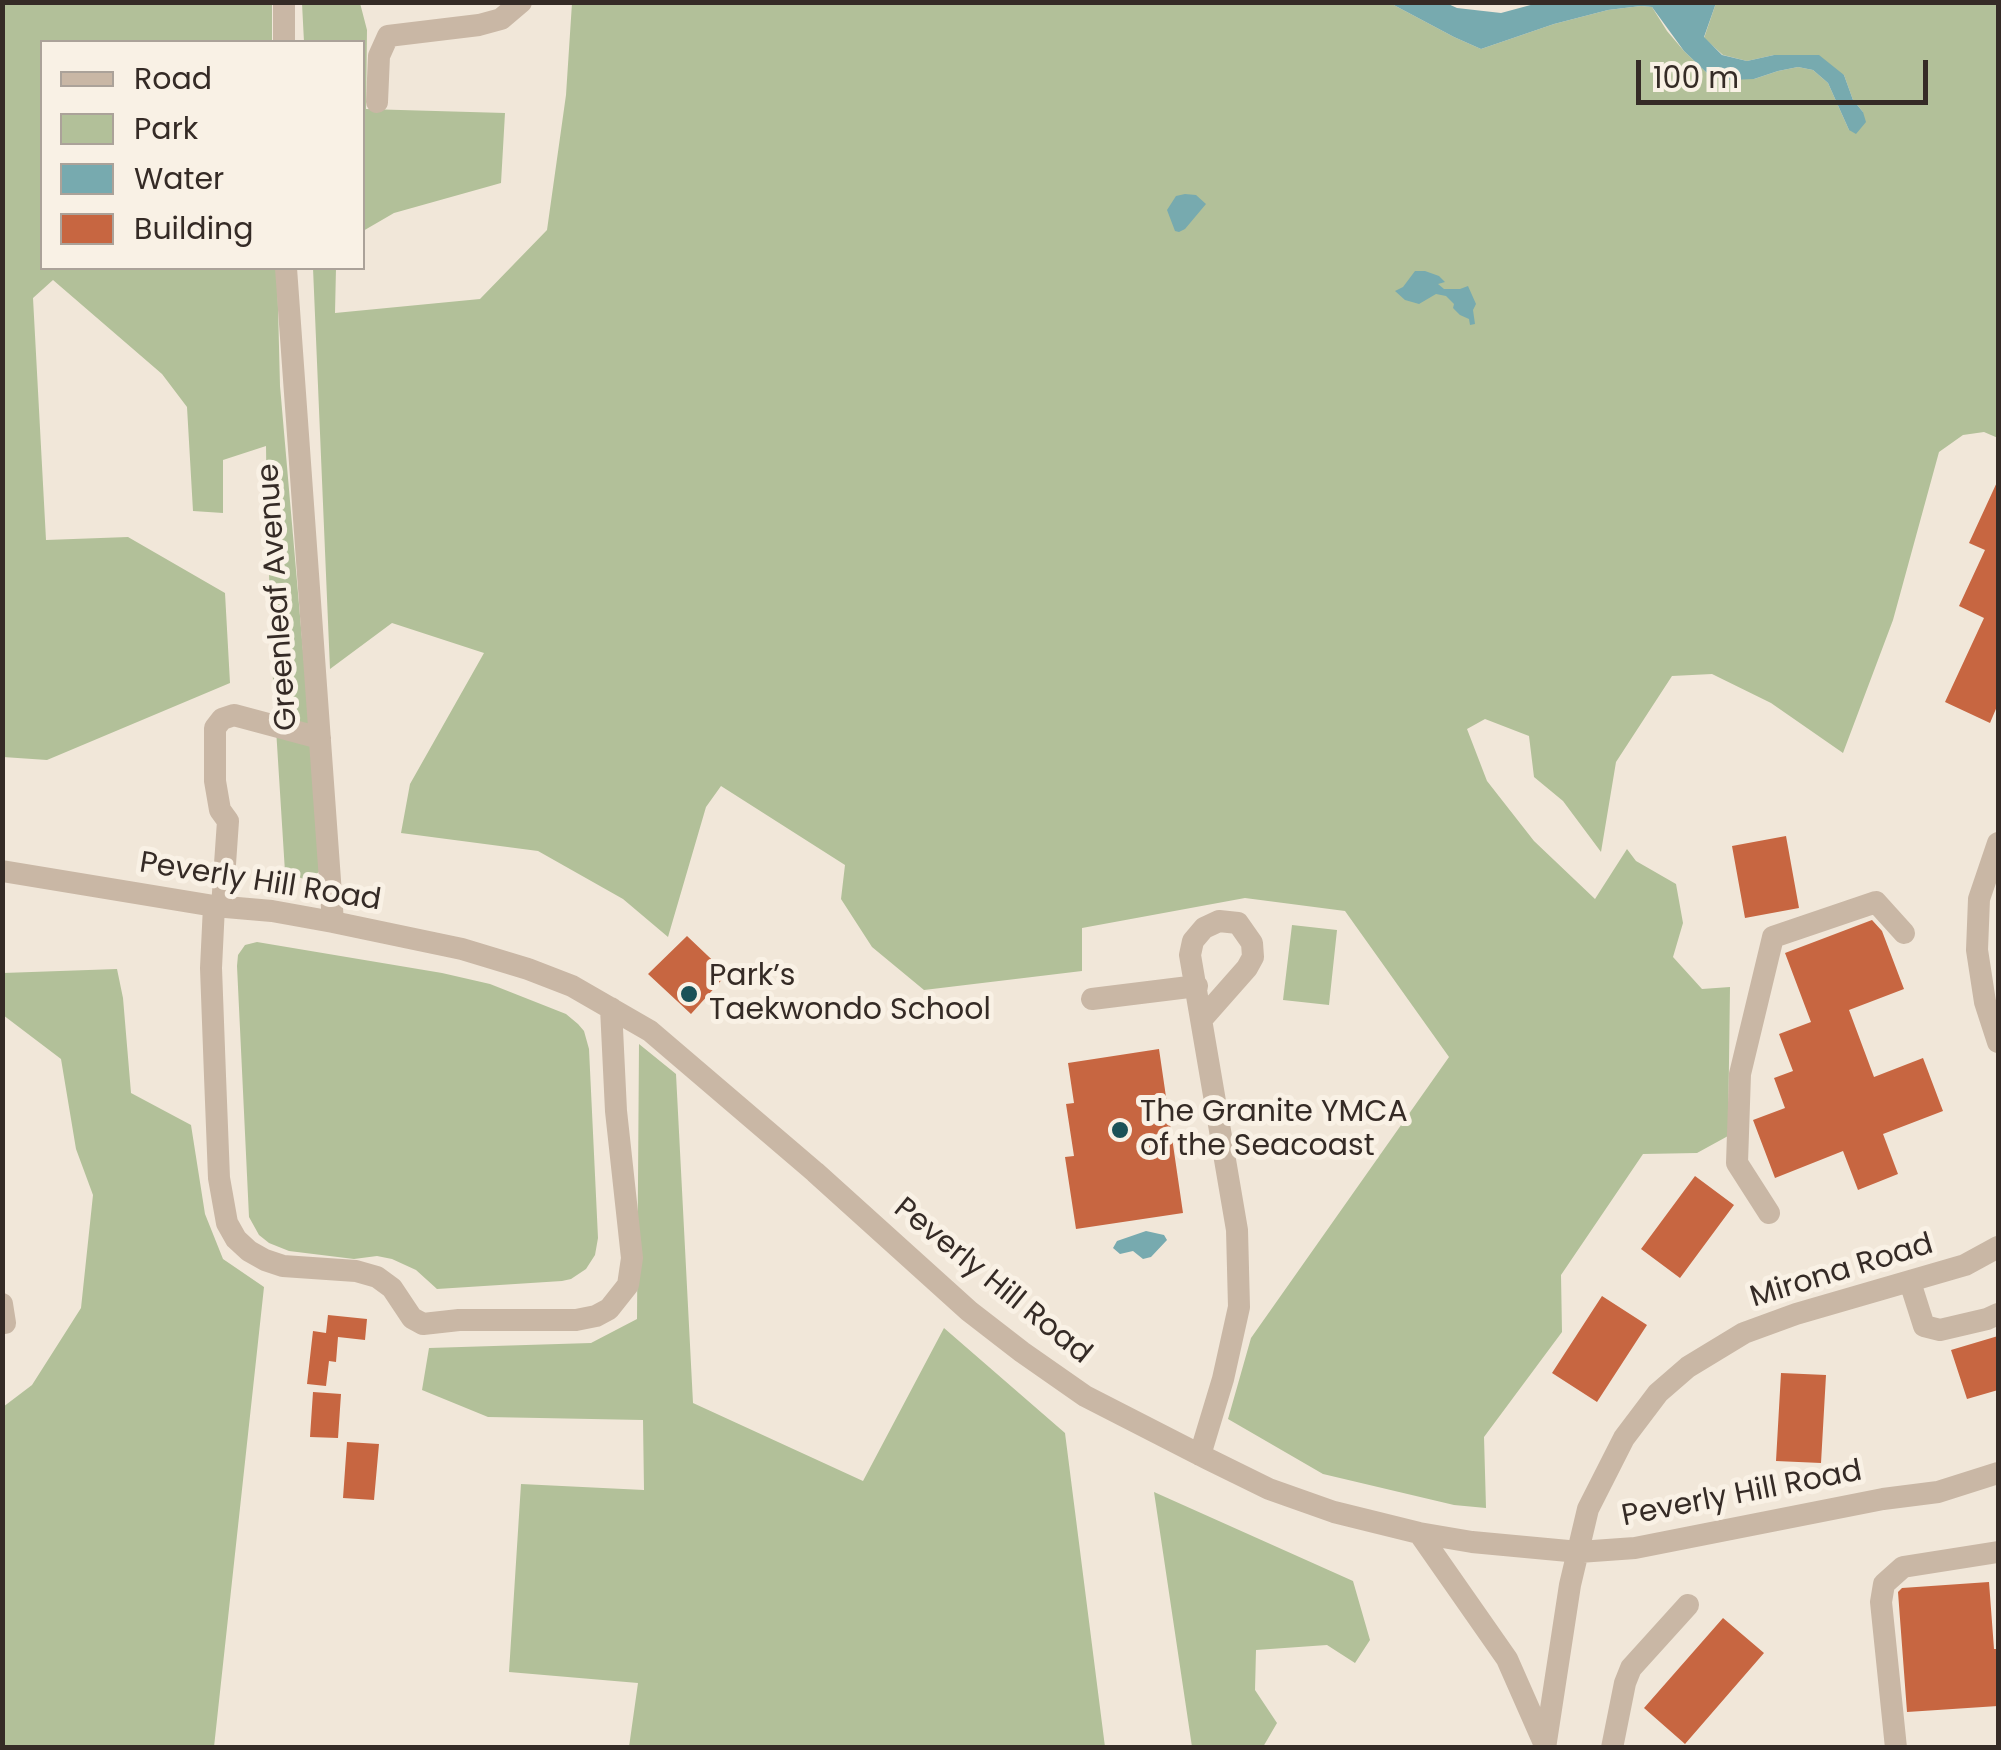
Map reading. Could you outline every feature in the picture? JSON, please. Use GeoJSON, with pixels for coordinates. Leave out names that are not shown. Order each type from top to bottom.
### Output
{"type":"FeatureCollection","features":[{"type":"Feature","properties":{"kind":"street"},"geometry":{"type":"LineString","coordinates":[[284,2],[284,40]]}},
{"type":"Feature","properties":{"kind":"street"},"geometry":{"type":"LineString","coordinates":[[377,102],[378,56],[388,36],[479,25],[501,19],[522,2]]}},
{"type":"Feature","properties":{"kind":"street","name":"Greenleaf Avenue"},"geometry":{"type":"LineString","coordinates":[[286,270],[334,922]]}},
{"type":"Feature","properties":{"kind":"street"},"geometry":{"type":"LineString","coordinates":[[320,738],[234,715],[222,719],[215,728],[215,781],[220,810],[228,820],[211,968],[215,1091],[220,1178],[227,1223],[236,1239],[249,1251],[284,1266],[356,1271],[377,1277],[392,1288],[412,1318],[423,1324],[459,1320],[576,1320],[609,1310],[628,1285],[632,1258],[616,1111],[611,1008]]}},
{"type":"Feature","properties":{"kind":"street"},"geometry":{"type":"LineString","coordinates":[[1998,843],[1980,899],[1976,950],[1985,1002],[1998,1042]]}},
{"type":"Feature","properties":{"kind":"street","name":"Peverly Hill Road"},"geometry":{"type":"LineString","coordinates":[[2,871],[334,922],[462,949],[528,968],[572,986],[650,1032],[970,1311],[1085,1396],[1269,1489],[1334,1512],[1472,1542],[1579,1552],[1635,1548],[1883,1499],[1938,1492],[1998,1473]]}},
{"type":"Feature","properties":{"kind":"street"},"geometry":{"type":"LineString","coordinates":[[1769,1213],[1737,1163],[1740,1074],[1772,937],[1876,902],[1904,933]]}},
{"type":"Feature","properties":{"kind":"street"},"geometry":{"type":"LineString","coordinates":[[1200,1455],[1224,1379],[1238,1307],[1237,1230],[1190,955],[1193,941],[1204,928],[1220,920],[1238,923],[1252,943],[1252,957],[1202,1019]]}},
{"type":"Feature","properties":{"kind":"street"},"geometry":{"type":"LineString","coordinates":[[1092,999],[1197,986]]}},
{"type":"Feature","properties":{"kind":"street","name":"Mirona Road"},"geometry":{"type":"LineString","coordinates":[[1546,1747],[1570,1585],[1588,1509],[1624,1438],[1658,1393],[1688,1367],[1744,1334],[1796,1314],[1965,1265],[1998,1246]]}},
{"type":"Feature","properties":{"kind":"street"},"geometry":{"type":"LineString","coordinates":[[1910,1282],[1924,1326],[1940,1330],[1998,1314]]}},
{"type":"Feature","properties":{"kind":"street"},"geometry":{"type":"LineString","coordinates":[[1419,1533],[1507,1659],[1546,1747]]}},
{"type":"Feature","properties":{"kind":"street"},"geometry":{"type":"LineString","coordinates":[[1896,1748],[1881,1602],[1884,1584],[1903,1567],[1998,1552]]}},
{"type":"Feature","properties":{"kind":"street"},"geometry":{"type":"LineString","coordinates":[[1612,1748],[1631,1668],[1688,1605]]}},
{"type":"Feature","properties":{"kind":"green space"},"geometry":{"type":"Polygon","coordinates":[[[2,3],[272,3],[272,40],[40,40],[40,270],[277,270],[280,386],[322,869],[309,881],[285,872],[273,681],[266,446],[223,460],[223,513],[193,511],[187,407],[162,374],[53,280],[33,298],[46,540],[128,537],[225,593],[230,683],[47,760],[3,757],[2,3]]]}},
{"type":"Feature","properties":{"kind":"green space"},"geometry":{"type":"Polygon","coordinates":[[[302,3],[360,3],[367,30],[366,109],[505,113],[501,183],[394,213],[365,230],[365,40],[304,40],[302,3]]]}},
{"type":"Feature","properties":{"kind":"green space"},"geometry":{"type":"Polygon","coordinates":[[[572,3],[1390,3],[1481,49],[1554,24],[1641,6],[1652,7],[1667,31],[1708,74],[1754,79],[1798,67],[1813,70],[1828,83],[1849,130],[1863,112],[1853,100],[1844,75],[1774,55],[1747,61],[1723,55],[1704,38],[1716,3],[1998,3],[1998,438],[1984,432],[1963,435],[1939,452],[1893,620],[1843,753],[1771,703],[1712,674],[1672,676],[1616,762],[1601,852],[1563,801],[1534,777],[1529,736],[1485,719],[1467,729],[1487,781],[1534,841],[1595,899],[1627,849],[1636,861],[1676,884],[1683,923],[1673,957],[1702,989],[1730,987],[1728,1136],[1697,1153],[1643,1154],[1561,1275],[1562,1332],[1484,1437],[1486,1508],[1454,1505],[1323,1474],[1228,1419],[1251,1338],[1449,1057],[1345,911],[1245,898],[1082,928],[1082,971],[924,990],[872,947],[841,899],[845,865],[721,786],[706,807],[668,937],[623,899],[538,851],[401,833],[410,784],[484,653],[392,623],[330,669],[313,270],[336,270],[335,313],[480,299],[547,230],[566,95],[572,3]]]}},
{"type":"Feature","properties":{"kind":"green space"},"geometry":{"type":"Polygon","coordinates":[[[1292,925],[1337,930],[1329,1005],[1283,1000],[1292,925]]]}},
{"type":"Feature","properties":{"kind":"green space"},"geometry":{"type":"Polygon","coordinates":[[[257,942],[490,984],[566,1014],[578,1024],[589,1049],[598,1238],[595,1255],[586,1269],[562,1281],[437,1289],[416,1270],[392,1259],[289,1251],[259,1235],[249,1217],[237,966],[245,945],[257,942]]]}},
{"type":"Feature","properties":{"kind":"green space"},"geometry":{"type":"Polygon","coordinates":[[[117,969],[131,1093],[191,1125],[205,1214],[223,1259],[264,1287],[214,1747],[3,1747],[3,1407],[32,1385],[81,1308],[93,1195],[76,1149],[61,1059],[3,1015],[3,973],[117,969]]]}},
{"type":"Feature","properties":{"kind":"green space"},"geometry":{"type":"Polygon","coordinates":[[[639,1044],[676,1074],[693,1403],[863,1481],[944,1328],[1065,1433],[1105,1747],[629,1747],[638,1683],[509,1672],[521,1484],[644,1490],[643,1420],[488,1417],[422,1390],[429,1348],[591,1343],[637,1319],[639,1044]]]}},
{"type":"Feature","properties":{"kind":"green space"},"geometry":{"type":"Polygon","coordinates":[[[1154,1492],[1353,1581],[1370,1640],[1355,1663],[1327,1645],[1256,1650],[1255,1690],[1277,1723],[1263,1747],[1192,1747],[1154,1492]]]}},
{"type":"Feature","properties":{"kind":"water"},"geometry":{"type":"Polygon","coordinates":[[[1390,3],[1446,3],[1501,13],[1538,3],[1716,3],[1704,37],[1722,55],[1747,61],[1774,55],[1819,55],[1844,75],[1866,122],[1856,134],[1849,130],[1828,83],[1813,70],[1798,67],[1754,79],[1730,80],[1708,74],[1684,51],[1652,7],[1608,10],[1481,49],[1390,3]]]}},
{"type":"Feature","properties":{"kind":"water"},"geometry":{"type":"Polygon","coordinates":[[[1196,195],[1206,204],[1179,232],[1175,231],[1167,210],[1176,196],[1196,195]]]}},
{"type":"Feature","properties":{"kind":"water"},"geometry":{"type":"Polygon","coordinates":[[[1415,271],[1439,276],[1445,282],[1438,284],[1444,289],[1468,286],[1476,304],[1475,324],[1470,325],[1469,319],[1453,308],[1446,296],[1436,294],[1419,304],[1405,300],[1395,291],[1415,271]]]}},
{"type":"Feature","properties":{"kind":"water"},"geometry":{"type":"Polygon","coordinates":[[[1146,1231],[1164,1235],[1167,1240],[1151,1257],[1143,1259],[1133,1251],[1120,1254],[1113,1248],[1117,1241],[1146,1231]]]}},
{"type":"Feature","properties":{"kind":"building"},"geometry":{"type":"Polygon","coordinates":[[[1998,480],[1998,704],[1990,723],[1945,702],[1984,618],[1959,606],[1985,550],[1969,543],[1998,480]]]}},
{"type":"Feature","properties":{"kind":"building"},"geometry":{"type":"Polygon","coordinates":[[[1786,836],[1799,908],[1745,918],[1732,846],[1786,836]]]}},
{"type":"Feature","properties":{"kind":"building"},"geometry":{"type":"Polygon","coordinates":[[[1872,920],[1882,931],[1904,989],[1849,1010],[1874,1077],[1923,1058],[1943,1111],[1883,1134],[1898,1174],[1858,1190],[1843,1151],[1775,1178],[1753,1120],[1785,1108],[1774,1078],[1793,1071],[1779,1034],[1811,1022],[1785,953],[1872,920]]]}},
{"type":"Feature","properties":{"kind":"building","name":"Park’s Taekwondo School"},"geometry":{"type":"Polygon","coordinates":[[[687,936],[727,974],[691,1014],[648,974],[687,936]]]}},
{"type":"Feature","properties":{"kind":"building","name":"The Granite YMCA of the Seacoast"},"geometry":{"type":"Polygon","coordinates":[[[1159,1049],[1183,1213],[1076,1229],[1065,1157],[1074,1156],[1066,1104],[1074,1103],[1068,1063],[1159,1049]]]}},
{"type":"Feature","properties":{"kind":"building"},"geometry":{"type":"Polygon","coordinates":[[[1695,1176],[1734,1205],[1680,1278],[1641,1249],[1695,1176]]]}},
{"type":"Feature","properties":{"kind":"building"},"geometry":{"type":"Polygon","coordinates":[[[1602,1296],[1647,1325],[1597,1402],[1552,1373],[1602,1296]]]}},
{"type":"Feature","properties":{"kind":"building"},"geometry":{"type":"Polygon","coordinates":[[[328,1315],[367,1319],[365,1340],[338,1337],[336,1362],[329,1361],[326,1386],[307,1384],[313,1331],[326,1333],[328,1315]]]}},
{"type":"Feature","properties":{"kind":"building"},"geometry":{"type":"Polygon","coordinates":[[[1998,1336],[1998,1390],[1967,1399],[1951,1350],[1998,1336]]]}},
{"type":"Feature","properties":{"kind":"building"},"geometry":{"type":"Polygon","coordinates":[[[1781,1373],[1826,1375],[1821,1463],[1776,1461],[1781,1373]]]}},
{"type":"Feature","properties":{"kind":"building"},"geometry":{"type":"Polygon","coordinates":[[[313,1392],[341,1394],[338,1438],[310,1437],[313,1392]]]}},
{"type":"Feature","properties":{"kind":"building"},"geometry":{"type":"Polygon","coordinates":[[[347,1442],[379,1444],[374,1500],[343,1498],[347,1442]]]}},
{"type":"Feature","properties":{"kind":"building"},"geometry":{"type":"Polygon","coordinates":[[[1989,1582],[1994,1649],[1998,1649],[1998,1706],[1907,1712],[1898,1592],[1902,1588],[1989,1582]]]}},
{"type":"Feature","properties":{"kind":"building"},"geometry":{"type":"Polygon","coordinates":[[[1723,1618],[1764,1653],[1685,1744],[1644,1708],[1723,1618]]]}},
{"type":"Feature","properties":{"kind":"place","name":"Park’s Taekwondo School"},"geometry":{"type":"Point","coordinates":[689,994]}},
{"type":"Feature","properties":{"kind":"place","name":"The Granite YMCA of the Seacoast"},"geometry":{"type":"Point","coordinates":[1120,1130]}}]}
